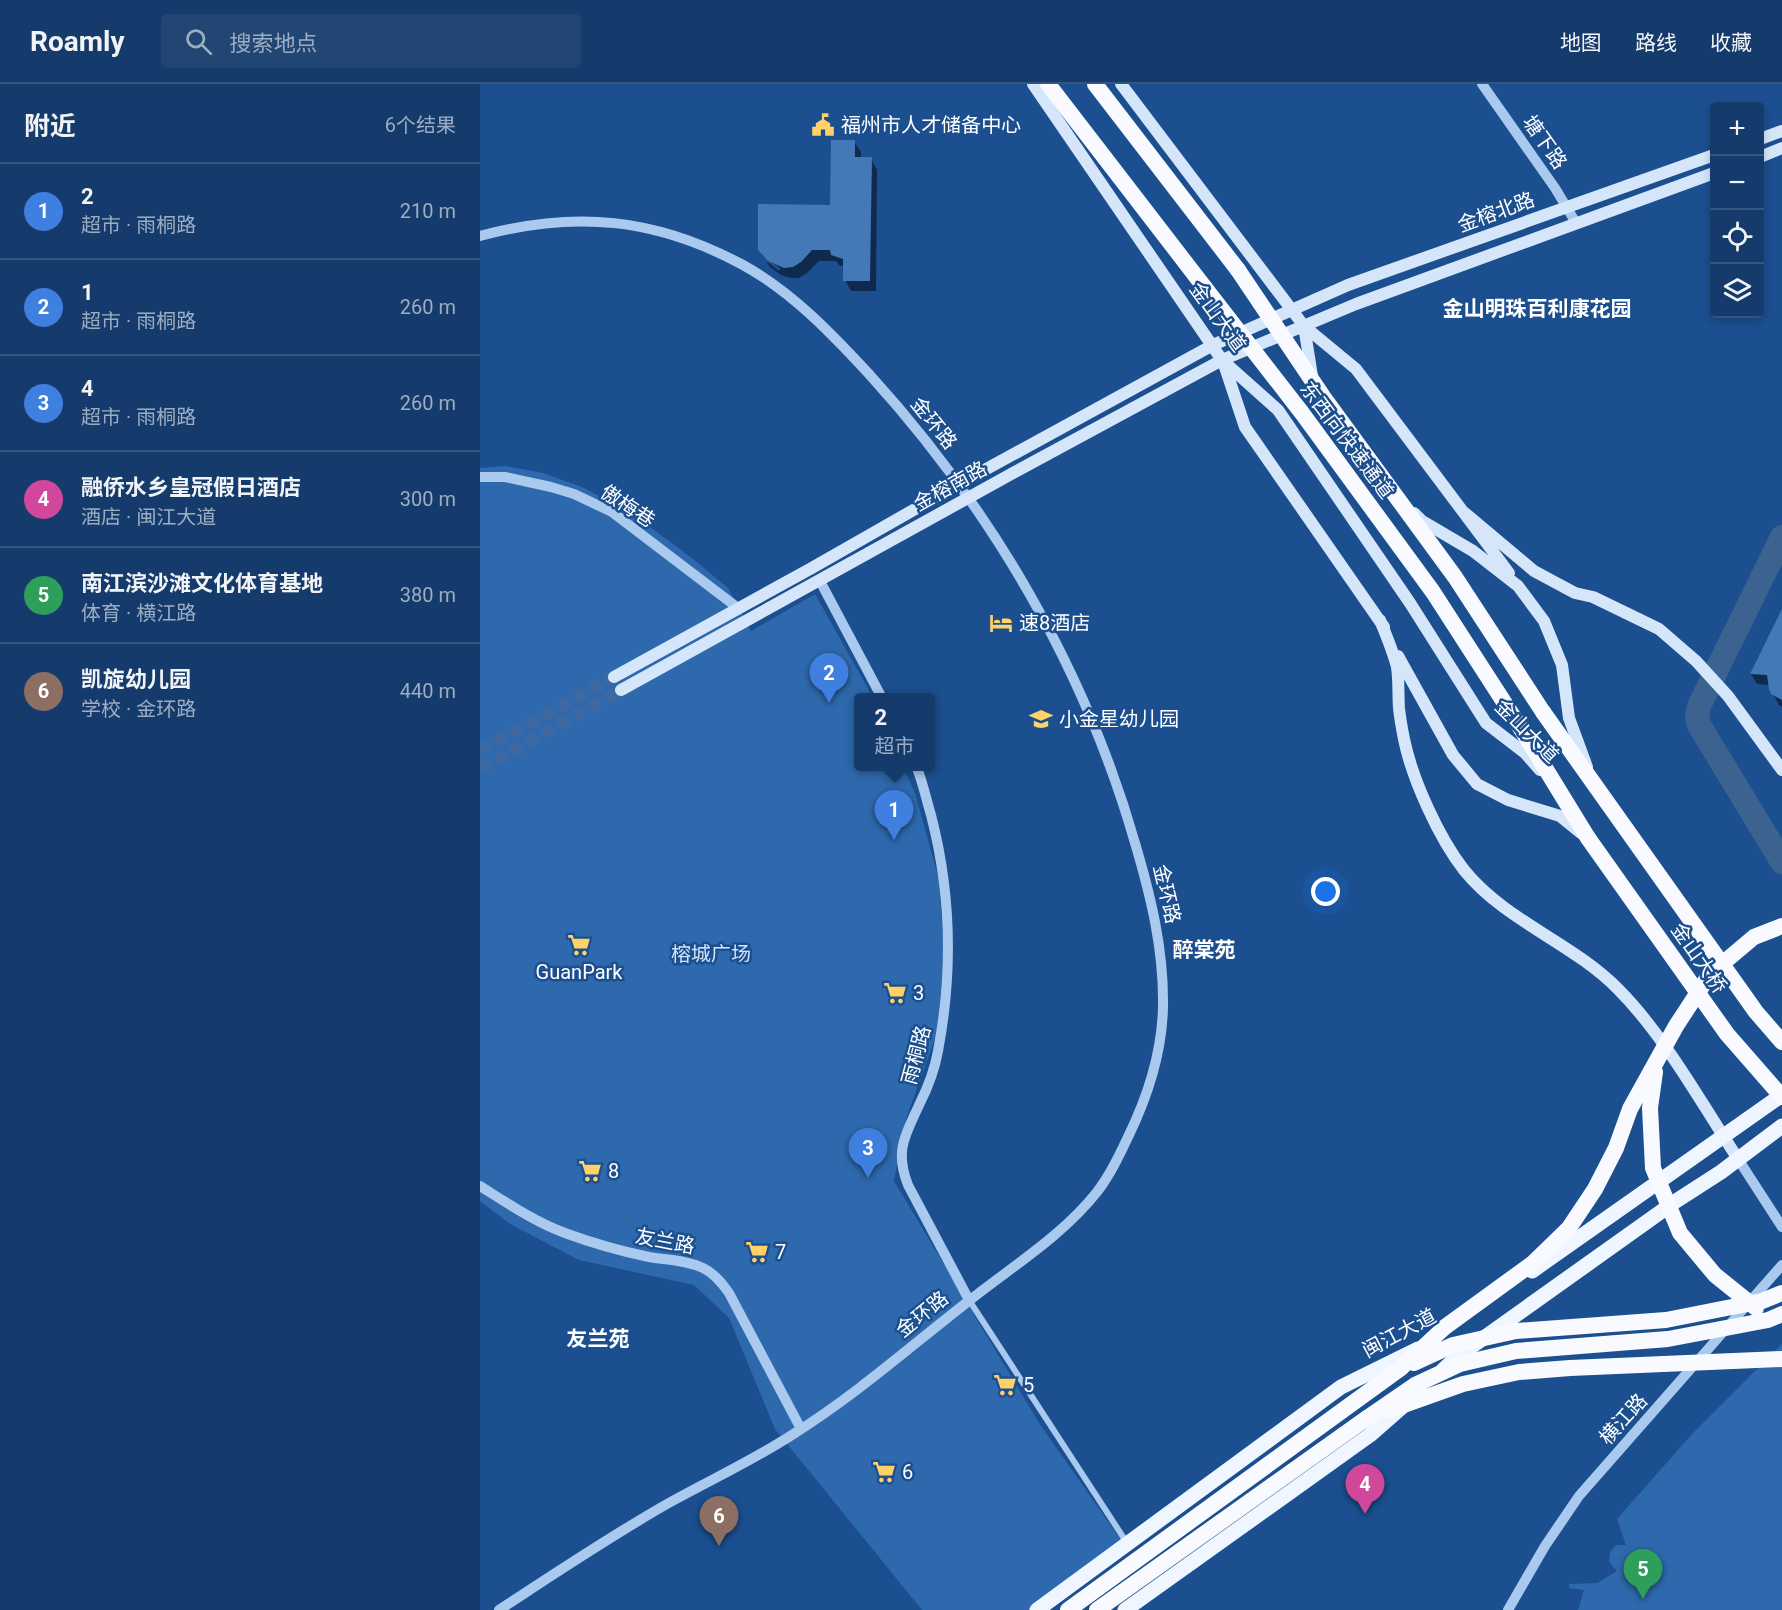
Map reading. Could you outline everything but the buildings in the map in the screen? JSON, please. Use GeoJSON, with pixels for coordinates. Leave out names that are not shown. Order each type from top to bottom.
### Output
{"type":"FeatureCollection","features":[{"type":"Feature","properties":{"kind":"highway","name":"东西向快速通道"},"geometry":{"type":"LineString","coordinates":[[1048,84],[1302,413],[1433,592],[1588,838]]}},
{"type":"Feature","properties":{"kind":"highway","name":"东西向快速通道"},"geometry":{"type":"LineString","coordinates":[[1095,84],[1238,270],[1324,398],[1455,577],[1544,712],[1618,816]]}},
{"type":"Feature","properties":{"kind":"highway","name":"金山大桥"},"geometry":{"type":"LineString","coordinates":[[1618,816],[1756,1012],[1782,1042]]}},
{"type":"Feature","properties":{"kind":"highway","name":"金山大桥"},"geometry":{"type":"LineString","coordinates":[[1588,838],[1727,1034],[1782,1096]]}},
{"type":"Feature","properties":{"kind":"highway"},"geometry":{"type":"LineString","coordinates":[[1100,1601],[1401,1368],[1445,1327],[1533,1263],[1569,1228],[1595,1189],[1616,1148],[1630,1109],[1656,1062],[1710,974],[1754,937],[1782,926]]}},
{"type":"Feature","properties":{"kind":"highway"},"geometry":{"type":"LineString","coordinates":[[1656,1062],[1650,1108],[1653,1168],[1680,1233],[1715,1275],[1775,1322],[1782,1324]]}},
{"type":"Feature","properties":{"kind":"highway"},"geometry":{"type":"LineString","coordinates":[[1401,1368],[1453,1346],[1516,1331],[1666,1320],[1762,1301],[1782,1293]]}},
{"type":"Feature","properties":{"kind":"highway"},"geometry":{"type":"LineString","coordinates":[[1068,1610],[1100,1601],[1414,1385],[1460,1364],[1516,1351],[1668,1339],[1768,1320],[1782,1314]]}},
{"type":"Feature","properties":{"kind":"highway"},"geometry":{"type":"LineString","coordinates":[[1367,1418],[1463,1384],[1519,1372],[1782,1359]]}},
{"type":"Feature","properties":{"kind":"main road","name":"金山大道"},"geometry":{"type":"LineString","coordinates":[[1033,84],[1222,360],[1278,410],[1410,603],[1486,723],[1525,753],[1559,790]]}},
{"type":"Feature","properties":{"kind":"main road","name":"金山大道"},"geometry":{"type":"LineString","coordinates":[[1121,84],[1304,326],[1315,392],[1375,475],[1422,521],[1473,551],[1518,586],[1544,621],[1562,665],[1569,718],[1591,777]]}},
{"type":"Feature","properties":{"kind":"main road"},"geometry":{"type":"LineString","coordinates":[[1764,138],[1782,131]]}},
{"type":"Feature","properties":{"kind":"main road"},"geometry":{"type":"LineString","coordinates":[[1762,156],[1782,148]]}},
{"type":"Feature","properties":{"kind":"main road","name":"金榕北路"},"geometry":{"type":"LineString","coordinates":[[1291,309],[1348,285],[1711,156]]}},
{"type":"Feature","properties":{"kind":"main road","name":"金榕北路"},"geometry":{"type":"LineString","coordinates":[[1304,326],[1356,304],[1710,174]]}},
{"type":"Feature","properties":{"kind":"main road","name":"金榕南路"},"geometry":{"type":"LineString","coordinates":[[614,676],[1213,345],[1291,309]]}},
{"type":"Feature","properties":{"kind":"main road","name":"金榕南路"},"geometry":{"type":"LineString","coordinates":[[621,690],[1222,360],[1304,326]]}},
{"type":"Feature","properties":{"kind":"main road"},"geometry":{"type":"LineString","coordinates":[[1304,326],[1356,369],[1518,586]]}},
{"type":"Feature","properties":{"kind":"main road"},"geometry":{"type":"LineString","coordinates":[[1222,360],[1245,427],[1380,620],[1454,755],[1477,784],[1508,800],[1560,816],[1588,838]]}},
{"type":"Feature","properties":{"kind":"main road"},"geometry":{"type":"LineString","coordinates":[[1465,513],[1534,572],[1575,593],[1593,597],[1659,629],[1696,661],[1728,696],[1781,766]]}},
{"type":"Feature","properties":{"kind":"main road"},"geometry":{"type":"LineString","coordinates":[[1380,620],[1397,667],[1399,709],[1404,742],[1421,794],[1464,870],[1511,912],[1588,964],[1618,988],[1669,1053],[1738,1159]]}},
{"type":"Feature","properties":{"kind":"main road","name":"闽江大道"},"geometry":{"type":"LineString","coordinates":[[1036,1610],[1341,1387],[1442,1337],[1782,1096]]}},
{"type":"Feature","properties":{"kind":"main road"},"geometry":{"type":"LineString","coordinates":[[1125,1610],[1370,1435],[1457,1357],[1782,1126]]}},
{"type":"Feature","properties":{"kind":"street","name":"塘下路"},"geometry":{"type":"LineString","coordinates":[[1482,84],[1568,207],[1576,223]]}},
{"type":"Feature","properties":{"kind":"street","name":"金环路"},"geometry":{"type":"LineString","coordinates":[[480,236],[533,225],[579,221],[631,224],[676,236],[738,263],[765,278],[789,296],[838,341],[891,399],[959,484],[988,525],[1053,638],[1080,692],[1106,754],[1123,803],[1152,906],[1161,956],[1163,1004],[1160,1042],[1151,1078],[1134,1125],[1109,1174],[1084,1207],[1052,1237],[801,1429],[773,1447],[665,1505],[499,1610]]}},
{"type":"Feature","properties":{"kind":"street","name":"傲梅巷"},"geometry":{"type":"LineString","coordinates":[[480,477],[505,477],[574,494],[612,512],[738,608]]}},
{"type":"Feature","properties":{"kind":"street"},"geometry":{"type":"LineString","coordinates":[[820,581],[879,693]]}},
{"type":"Feature","properties":{"kind":"street","name":"雨桐路"},"geometry":{"type":"LineString","coordinates":[[917,771],[934,828],[945,882],[948,913],[948,971],[945,1012],[938,1054],[924,1094],[904,1136],[902,1171],[969,1300]]}},
{"type":"Feature","properties":{"kind":"street"},"geometry":{"type":"LineString","coordinates":[[1738,1159],[1782,1227]]}},
{"type":"Feature","properties":{"kind":"street","name":"友兰路"},"geometry":{"type":"LineString","coordinates":[[480,1186],[562,1232],[617,1249],[688,1263],[709,1271],[729,1293],[801,1429]]}},
{"type":"Feature","properties":{"kind":"street","name":"横江路"},"geometry":{"type":"LineString","coordinates":[[1508,1610],[1545,1546],[1579,1497],[1782,1265]]}},
{"type":"Feature","properties":{"kind":"street"},"geometry":{"type":"LineString","coordinates":[[969,1300],[1128,1544]]}},
{"type":"Feature","properties":{"kind":"green space","name":"榕城广场"},"geometry":{"type":"Polygon","coordinates":[[[505,466],[543,473],[582,487],[628,511],[692,558],[728,588],[751,631],[815,594],[868,689],[870,693],[854,693],[854,771],[905,771],[915,793],[939,880],[944,956],[937,1033],[906,1119],[894,1181],[1039,1423],[1128,1550],[1044,1610],[922,1610],[775,1429],[729,1318],[694,1285],[579,1260],[510,1224],[480,1201],[480,468],[505,466]]]}},
{"type":"Feature","properties":{"kind":"green space"},"geometry":{"type":"Polygon","coordinates":[[[1782,1344],[1782,1610],[1578,1610],[1584,1590],[1569,1588],[1569,1584],[1597,1583],[1617,1571],[1609,1562],[1610,1552],[1616,1545],[1626,1545],[1617,1519],[1692,1434],[1782,1344]]]}},
{"type":"Feature","properties":{"kind":"waterway"},"geometry":{"type":"LineString","coordinates":[[1782,537],[1699,706],[1697,718],[1699,725],[1782,862]]}},
{"type":"Feature","properties":{"kind":"tunnel"},"geometry":{"type":"LineString","coordinates":[[480,751],[614,677]]}},
{"type":"Feature","properties":{"kind":"tunnel"},"geometry":{"type":"LineString","coordinates":[[480,769],[621,690]]}},
{"type":"Feature","properties":{"kind":"place","name":"福州市人才储备中心"},"geometry":{"type":"Point","coordinates":[823,125]}},
{"type":"Feature","properties":{"kind":"place","name":"速8酒店"},"geometry":{"type":"Point","coordinates":[1001,623]}},
{"type":"Feature","properties":{"kind":"place","name":"1"},"geometry":{"type":"Point","coordinates":[829,703]}},
{"type":"Feature","properties":{"kind":"place","name":"小金星幼儿园"},"geometry":{"type":"Point","coordinates":[1041,719]}},
{"type":"Feature","properties":{"kind":"place","name":"2"},"geometry":{"type":"Point","coordinates":[894,840]}},
{"type":"Feature","properties":{"kind":"place","name":"GuanPark"},"geometry":{"type":"Point","coordinates":[579,945]}},
{"type":"Feature","properties":{"kind":"place","name":"3"},"geometry":{"type":"Point","coordinates":[895,993]}},
{"type":"Feature","properties":{"kind":"place","name":"8"},"geometry":{"type":"Point","coordinates":[590,1171]}},
{"type":"Feature","properties":{"kind":"place","name":"4"},"geometry":{"type":"Point","coordinates":[868,1178]}},
{"type":"Feature","properties":{"kind":"place","name":"7"},"geometry":{"type":"Point","coordinates":[757,1252]}},
{"type":"Feature","properties":{"kind":"place","name":"5"},"geometry":{"type":"Point","coordinates":[1005,1385]}},
{"type":"Feature","properties":{"kind":"place","name":"6"},"geometry":{"type":"Point","coordinates":[884,1472]}},
{"type":"Feature","properties":{"kind":"place","name":"融侨水乡皇冠假日酒店"},"geometry":{"type":"Point","coordinates":[1365,1514]}},
{"type":"Feature","properties":{"kind":"place","name":"凯旋幼儿园"},"geometry":{"type":"Point","coordinates":[719,1546]}},
{"type":"Feature","properties":{"kind":"place","name":"南江滨沙滩文化体育基地"},"geometry":{"type":"Point","coordinates":[1643,1599]}},
{"type":"Feature","properties":{"kind":"district","name":"金山明珠百利康花园"},"geometry":{"type":"Point","coordinates":[1537,309]}},
{"type":"Feature","properties":{"kind":"district","name":"醉棠苑"},"geometry":{"type":"Point","coordinates":[1204,950]}},
{"type":"Feature","properties":{"kind":"district","name":"友兰苑"},"geometry":{"type":"Point","coordinates":[598,1339]}}]}
